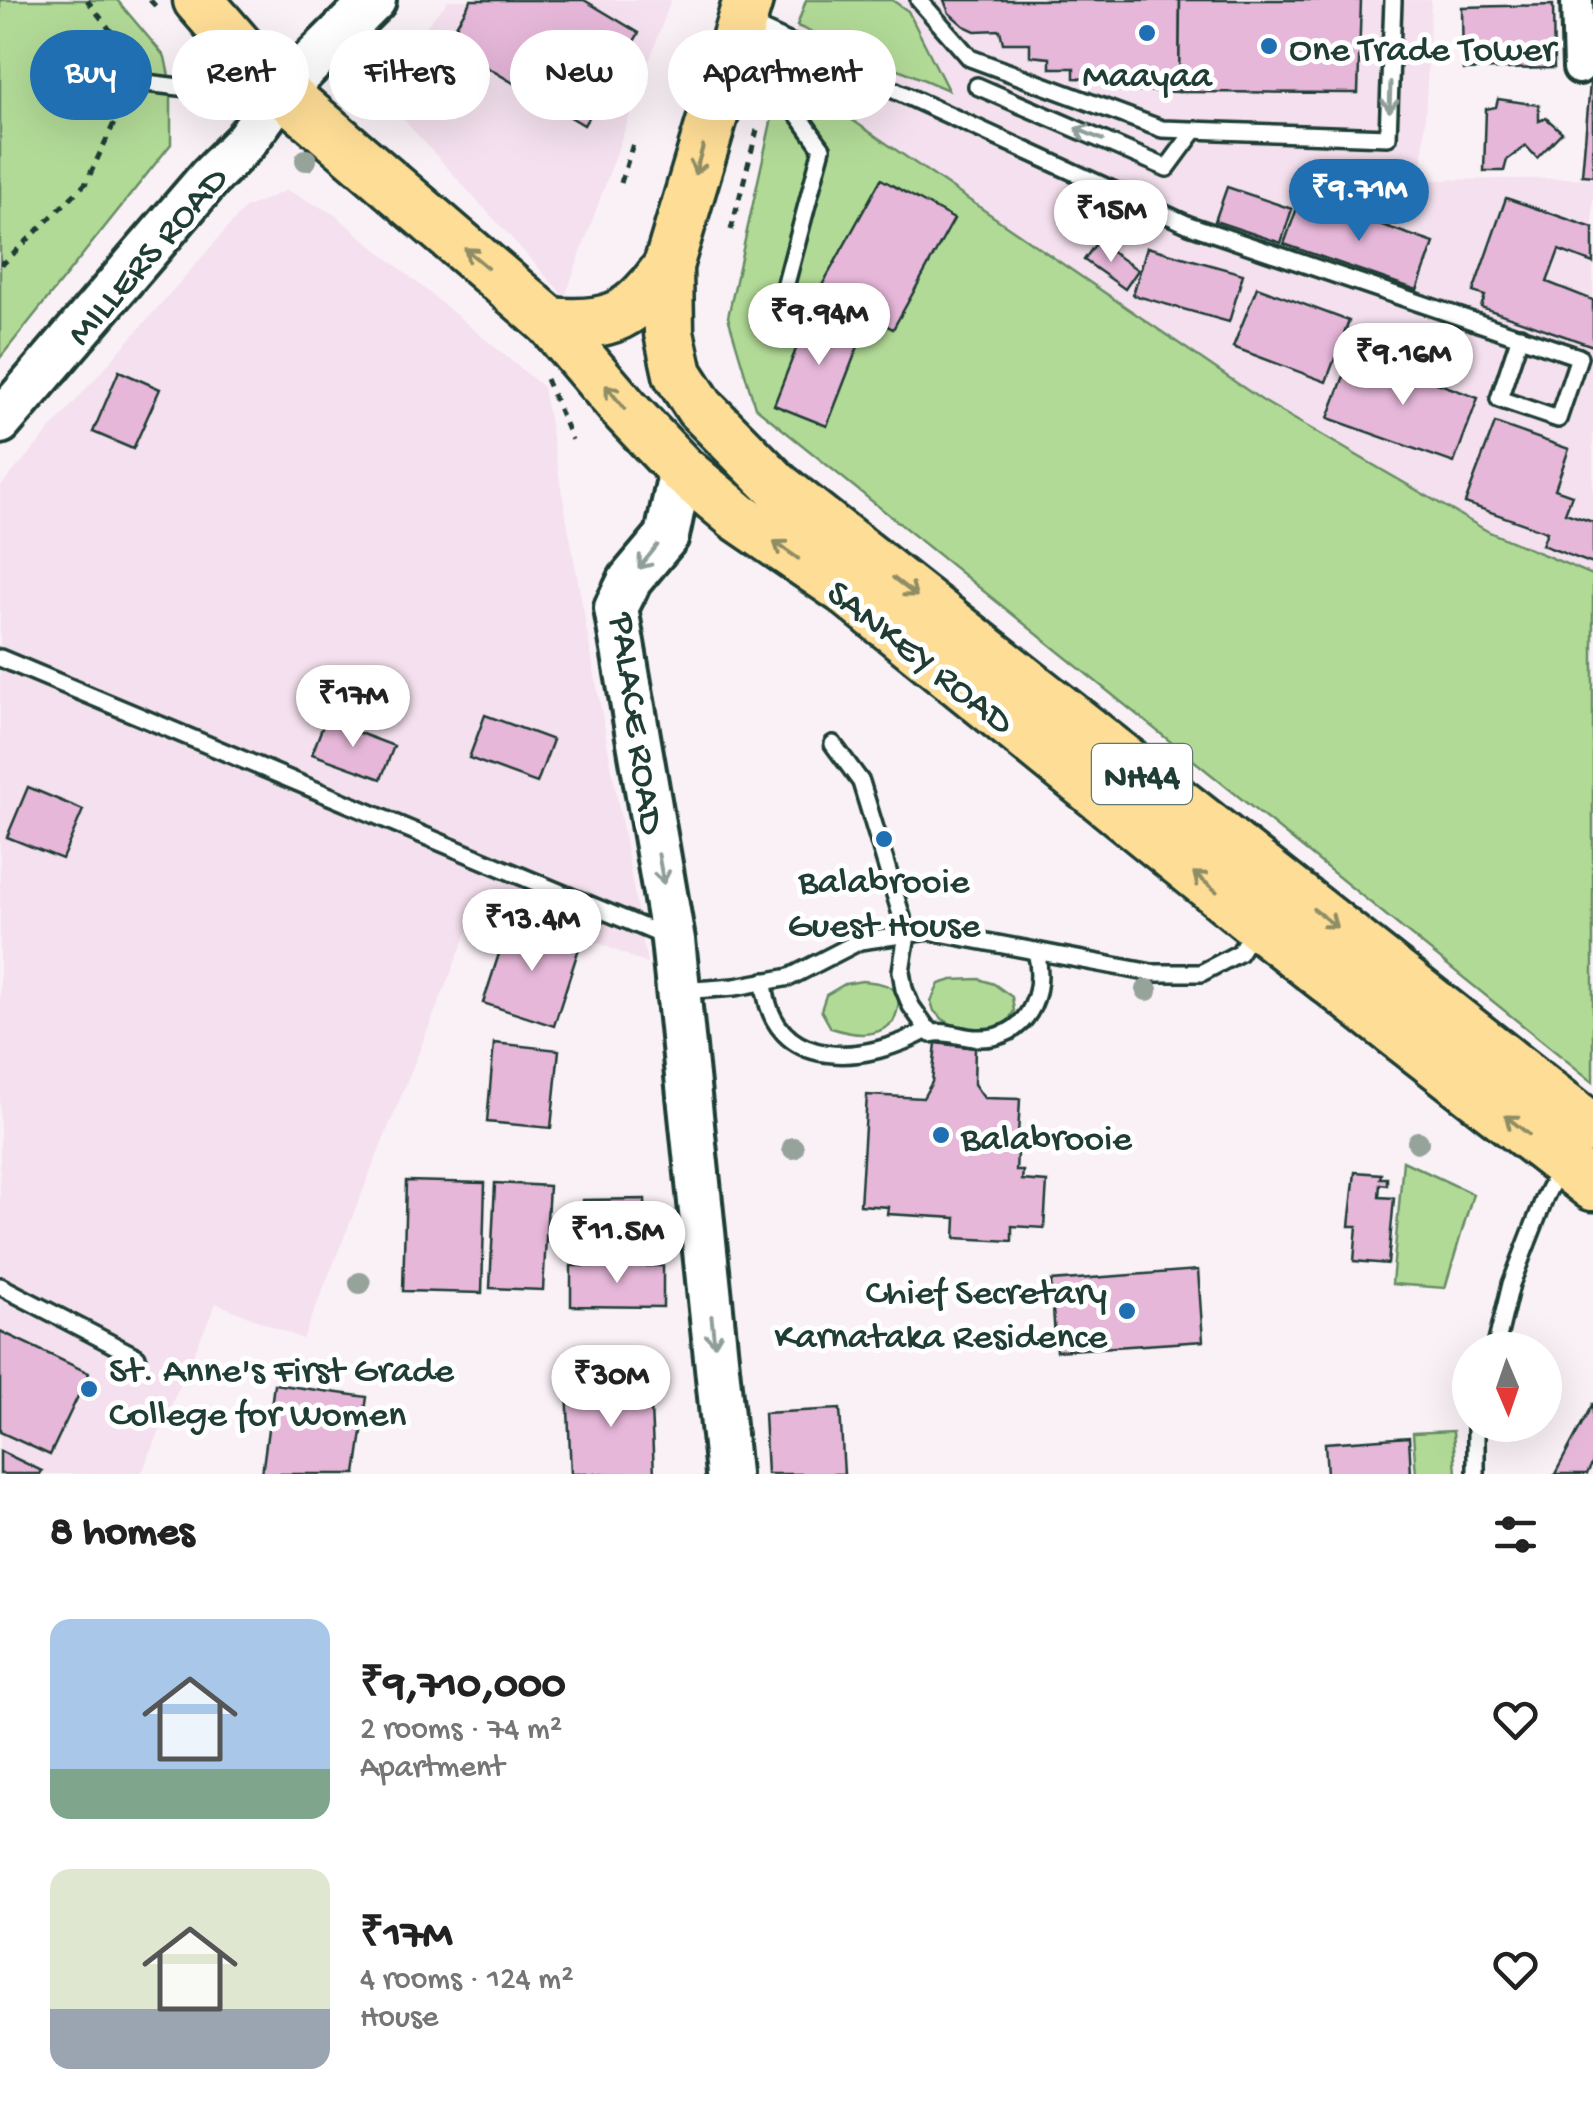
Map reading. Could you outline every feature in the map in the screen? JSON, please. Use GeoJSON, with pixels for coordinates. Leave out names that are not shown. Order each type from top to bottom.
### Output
{"type":"FeatureCollection","features":[{"type":"Feature","properties":{"kind":"main road","name":"SANKEY ROAD"},"geometry":{"type":"LineString","coordinates":[[198,0],[226,30]]}},
{"type":"Feature","properties":{"kind":"main road"},"geometry":{"type":"LineString","coordinates":[[550,322],[585,325],[620,316],[648,296],[668,266],[740,24]]}},
{"type":"Feature","properties":{"kind":"main road","name":"SANKEY ROAD"},"geometry":{"type":"LineString","coordinates":[[309,114],[550,322],[626,411],[681,468],[737,516],[844,590],[1257,924],[1583,1159]]}},
{"type":"Feature","properties":{"kind":"main road","name":"SANKEY ROAD"},"geometry":{"type":"LineString","coordinates":[[668,266],[669,332],[678,374],[700,408],[777,486],[1583,1159]]}},
{"type":"Feature","properties":{"kind":"main road","name":"PALACE ROAD"},"geometry":{"type":"LineString","coordinates":[[681,468],[700,408]]}},
{"type":"Feature","properties":{"kind":"street","name":"MILLERS ROAD"},"geometry":{"type":"LineString","coordinates":[[309,64],[374,0]]}},
{"type":"Feature","properties":{"kind":"street"},"geometry":{"type":"LineString","coordinates":[[1579,68],[1583,3]]}},
{"type":"Feature","properties":{"kind":"street","name":"MILLERS ROAD"},"geometry":{"type":"LineString","coordinates":[[0,422],[261,120]]}},
{"type":"Feature","properties":{"kind":"street","name":"PALACE ROAD"},"geometry":{"type":"LineString","coordinates":[[681,468],[667,536],[630,580],[616,608],[679,991],[728,1474]]}},
{"type":"Feature","properties":{"kind":"lane"},"geometry":{"type":"LineString","coordinates":[[919,0],[970,58],[1162,129],[1388,138],[1393,0]]}},
{"type":"Feature","properties":{"kind":"lane"},"geometry":{"type":"LineString","coordinates":[[740,24],[766,74],[822,148],[775,325]]}},
{"type":"Feature","properties":{"kind":"lane"},"geometry":{"type":"LineString","coordinates":[[740,24],[1189,225],[1520,336],[1579,357],[1558,419],[1498,399],[1520,336]]}},
{"type":"Feature","properties":{"kind":"lane"},"geometry":{"type":"LineString","coordinates":[[978,86],[1167,168],[1195,130]]}},
{"type":"Feature","properties":{"kind":"lane"},"geometry":{"type":"LineString","coordinates":[[0,658],[672,940]]}},
{"type":"Feature","properties":{"kind":"lane"},"geometry":{"type":"LineString","coordinates":[[833,744],[861,782],[907,934],[900,971],[904,989],[931,1034],[939,1031],[981,1038],[999,1036],[1026,1020],[1034,1008],[1040,980],[1036,951]]}},
{"type":"Feature","properties":{"kind":"lane"},"geometry":{"type":"LineString","coordinates":[[679,991],[790,977],[860,941],[929,931],[1152,973],[1201,973],[1238,953],[1257,924]]}},
{"type":"Feature","properties":{"kind":"lane"},"geometry":{"type":"LineString","coordinates":[[764,982],[769,1012],[776,1024],[786,1036],[814,1052],[857,1054],[878,1050],[928,1028]]}},
{"type":"Feature","properties":{"kind":"lane"},"geometry":{"type":"LineString","coordinates":[[1499,1332],[1511,1284],[1545,1197],[1583,1159]]}},
{"type":"Feature","properties":{"kind":"lane"},"geometry":{"type":"LineString","coordinates":[[0,1286],[137,1357]]}},
{"type":"Feature","properties":{"kind":"lane"},"geometry":{"type":"LineString","coordinates":[[1476,1442],[1476,1474]]}},
{"type":"Feature","properties":{"kind":"path"},"geometry":{"type":"LineString","coordinates":[[86,0],[110,30]]}},
{"type":"Feature","properties":{"kind":"path"},"geometry":{"type":"LineString","coordinates":[[0,262],[4,263],[86,183],[115,120]]}},
{"type":"Feature","properties":{"kind":"path"},"geometry":{"type":"LineString","coordinates":[[731,230],[757,130]]}},
{"type":"Feature","properties":{"kind":"path"},"geometry":{"type":"LineString","coordinates":[[621,183],[635,137]]}},
{"type":"Feature","properties":{"kind":"path"},"geometry":{"type":"LineString","coordinates":[[546,379],[572,440]]}},
{"type":"Feature","properties":{"kind":"shaded area"},"geometry":{"type":"Polygon","coordinates":[[[449,0],[671,0],[648,64],[648,30],[510,30],[510,120],[628,120],[565,297],[404,120],[490,120],[490,30],[422,30],[449,0]]]}},
{"type":"Feature","properties":{"kind":"shaded area"},"geometry":{"type":"Polygon","coordinates":[[[806,0],[1431,0],[1422,180],[1593,178],[1593,575],[1489,532],[1262,401],[852,120],[896,120],[896,30],[796,30],[806,0]]]}},
{"type":"Feature","properties":{"kind":"shaded area"},"geometry":{"type":"Polygon","coordinates":[[[287,190],[334,214],[543,387],[647,964],[483,893],[303,1339],[216,1303],[141,1474],[0,1474],[0,487],[245,208],[287,190]]]}},
{"type":"Feature","properties":{"kind":"green space"},"geometry":{"type":"Polygon","coordinates":[[[0,0],[117,0],[142,30],[30,30],[30,120],[152,120],[152,42],[165,57],[171,86],[171,144],[0,358],[0,0]]]}},
{"type":"Feature","properties":{"kind":"green space"},"geometry":{"type":"Polygon","coordinates":[[[806,0],[892,0],[908,11],[948,90],[896,68],[896,30],[806,30],[797,26],[806,0]]]}},
{"type":"Feature","properties":{"kind":"green space"},"geometry":{"type":"Polygon","coordinates":[[[771,120],[852,120],[1263,401],[1489,532],[1593,575],[1593,1082],[755,407],[728,317],[771,120]]]}},
{"type":"Feature","properties":{"kind":"green space"},"geometry":{"type":"Polygon","coordinates":[[[979,979],[1012,997],[1014,1011],[1007,1023],[988,1029],[968,1029],[949,1023],[934,1011],[931,1001],[939,984],[979,979]]]}},
{"type":"Feature","properties":{"kind":"green space"},"geometry":{"type":"Polygon","coordinates":[[[862,981],[894,990],[899,1002],[893,1022],[864,1034],[831,1028],[821,1010],[826,995],[845,984],[862,981]]]}},
{"type":"Feature","properties":{"kind":"green space"},"geometry":{"type":"Polygon","coordinates":[[[1403,1161],[1473,1194],[1445,1288],[1392,1284],[1403,1161]]]}},
{"type":"Feature","properties":{"kind":"green space"},"geometry":{"type":"Polygon","coordinates":[[[1452,1431],[1456,1474],[1416,1474],[1413,1433],[1452,1431]]]}},
{"type":"Feature","properties":{"kind":"building"},"geometry":{"type":"Polygon","coordinates":[[[471,0],[584,0],[634,30],[510,30],[510,81],[490,69],[490,30],[454,30],[471,0]]]}},
{"type":"Feature","properties":{"kind":"building"},"geometry":{"type":"Polygon","coordinates":[[[944,0],[1180,0],[1179,92],[1111,90],[1111,79],[1074,78],[1074,68],[1050,68],[1050,58],[1030,56],[1030,43],[1003,43],[1000,30],[975,31],[964,26],[949,13],[944,0]]]}},
{"type":"Feature","properties":{"kind":"building","name":"One Trade Tower"},"geometry":{"type":"Polygon","coordinates":[[[1180,0],[1361,0],[1358,93],[1179,92],[1180,0]]]}},
{"type":"Feature","properties":{"kind":"building"},"geometry":{"type":"Polygon","coordinates":[[[1553,5],[1554,68],[1463,70],[1462,7],[1553,5]]]}},
{"type":"Feature","properties":{"kind":"building"},"geometry":{"type":"Polygon","coordinates":[[[1593,61],[1593,176],[1582,175],[1593,61]]]}},
{"type":"Feature","properties":{"kind":"building"},"geometry":{"type":"Polygon","coordinates":[[[1498,99],[1539,105],[1539,121],[1546,118],[1562,132],[1537,158],[1526,146],[1507,160],[1504,171],[1484,171],[1486,109],[1496,107],[1498,99]]]}},
{"type":"Feature","properties":{"kind":"building"},"geometry":{"type":"Polygon","coordinates":[[[881,179],[954,219],[893,329],[820,289],[881,179]]]}},
{"type":"Feature","properties":{"kind":"building"},"geometry":{"type":"Polygon","coordinates":[[[1227,187],[1292,209],[1281,243],[1215,221],[1227,187]]]}},
{"type":"Feature","properties":{"kind":"building"},"geometry":{"type":"Polygon","coordinates":[[[1301,197],[1434,243],[1417,290],[1284,244],[1301,197]]]}},
{"type":"Feature","properties":{"kind":"building"},"geometry":{"type":"Polygon","coordinates":[[[1506,198],[1593,228],[1593,263],[1559,250],[1547,282],[1593,300],[1593,346],[1481,307],[1485,296],[1473,292],[1506,198]]]}},
{"type":"Feature","properties":{"kind":"building"},"geometry":{"type":"Polygon","coordinates":[[[1097,242],[1138,270],[1125,289],[1084,260],[1097,242]]]}},
{"type":"Feature","properties":{"kind":"building"},"geometry":{"type":"Polygon","coordinates":[[[1147,247],[1243,274],[1229,322],[1133,295],[1147,247]]]}},
{"type":"Feature","properties":{"kind":"building"},"geometry":{"type":"Polygon","coordinates":[[[1257,287],[1349,321],[1326,382],[1233,347],[1257,287]]]}},
{"type":"Feature","properties":{"kind":"building"},"geometry":{"type":"Polygon","coordinates":[[[811,311],[864,331],[827,426],[774,405],[811,311]]]}},
{"type":"Feature","properties":{"kind":"building"},"geometry":{"type":"Polygon","coordinates":[[[1353,352],[1478,398],[1454,463],[1328,418],[1353,352]]]}},
{"type":"Feature","properties":{"kind":"building"},"geometry":{"type":"Polygon","coordinates":[[[119,371],[160,389],[133,449],[93,432],[119,371]]]}},
{"type":"Feature","properties":{"kind":"building"},"geometry":{"type":"Polygon","coordinates":[[[1495,423],[1569,449],[1555,489],[1572,495],[1565,513],[1593,522],[1593,564],[1542,545],[1547,532],[1465,503],[1495,423]]]}},
{"type":"Feature","properties":{"kind":"building"},"geometry":{"type":"Polygon","coordinates":[[[485,715],[553,740],[537,783],[469,758],[485,715]]]}},
{"type":"Feature","properties":{"kind":"building"},"geometry":{"type":"Polygon","coordinates":[[[325,720],[394,746],[381,779],[312,754],[325,720]]]}},
{"type":"Feature","properties":{"kind":"building"},"geometry":{"type":"Polygon","coordinates":[[[28,787],[83,810],[62,859],[7,837],[28,787]]]}},
{"type":"Feature","properties":{"kind":"building"},"geometry":{"type":"Polygon","coordinates":[[[509,923],[580,945],[554,1026],[483,1003],[509,923]]]}},
{"type":"Feature","properties":{"kind":"building"},"geometry":{"type":"Polygon","coordinates":[[[494,1043],[559,1050],[551,1128],[487,1122],[494,1043]]]}},
{"type":"Feature","properties":{"kind":"building","name":"Balabrooie"},"geometry":{"type":"Polygon","coordinates":[[[936,1043],[975,1048],[974,1084],[984,1098],[1020,1099],[1016,1171],[1023,1171],[1022,1180],[1047,1182],[1044,1228],[1012,1226],[1012,1241],[955,1238],[956,1218],[887,1214],[888,1207],[860,1205],[867,1095],[923,1098],[932,1082],[936,1043]]]}},
{"type":"Feature","properties":{"kind":"building"},"geometry":{"type":"Polygon","coordinates":[[[1355,1172],[1387,1178],[1387,1185],[1380,1184],[1379,1197],[1394,1198],[1388,1264],[1354,1261],[1357,1226],[1349,1226],[1355,1172]]]}},
{"type":"Feature","properties":{"kind":"building"},"geometry":{"type":"Polygon","coordinates":[[[406,1181],[485,1183],[482,1293],[403,1291],[406,1181]]]}},
{"type":"Feature","properties":{"kind":"building"},"geometry":{"type":"Polygon","coordinates":[[[495,1183],[549,1186],[543,1290],[490,1288],[495,1183]]]}},
{"type":"Feature","properties":{"kind":"building"},"geometry":{"type":"Polygon","coordinates":[[[645,1199],[646,1254],[583,1255],[583,1200],[645,1199]]]}},
{"type":"Feature","properties":{"kind":"building"},"geometry":{"type":"Polygon","coordinates":[[[571,1266],[663,1266],[663,1307],[571,1306],[571,1266]]]}},
{"type":"Feature","properties":{"kind":"building","name":"Chief Secretary Karnataka Residence"},"geometry":{"type":"Polygon","coordinates":[[[1198,1270],[1203,1341],[1056,1351],[1051,1281],[1198,1270]]]}},
{"type":"Feature","properties":{"kind":"building"},"geometry":{"type":"Polygon","coordinates":[[[0,1331],[89,1373],[50,1455],[0,1432],[0,1331]]]}},
{"type":"Feature","properties":{"kind":"building"},"geometry":{"type":"Polygon","coordinates":[[[274,1384],[367,1397],[356,1474],[262,1474],[274,1384]]]}},
{"type":"Feature","properties":{"kind":"building"},"geometry":{"type":"Polygon","coordinates":[[[650,1385],[654,1474],[571,1474],[567,1388],[650,1385]]]}},
{"type":"Feature","properties":{"kind":"building"},"geometry":{"type":"Polygon","coordinates":[[[1593,1403],[1593,1462],[1587,1474],[1555,1474],[1593,1403]]]}},
{"type":"Feature","properties":{"kind":"building"},"geometry":{"type":"Polygon","coordinates":[[[840,1409],[844,1474],[767,1474],[764,1413],[840,1409]]]}},
{"type":"Feature","properties":{"kind":"building"},"geometry":{"type":"Polygon","coordinates":[[[1409,1437],[1411,1474],[1327,1474],[1325,1443],[1409,1437]]]}},
{"type":"Feature","properties":{"kind":"building"},"geometry":{"type":"Polygon","coordinates":[[[0,1451],[42,1471],[0,1474],[0,1451]]]}},
{"type":"Feature","properties":{"kind":"place","name":"Maayaa"},"geometry":{"type":"Point","coordinates":[1147,33]}},
{"type":"Feature","properties":{"kind":"place","name":"One Trade Tower"},"geometry":{"type":"Point","coordinates":[1269,46]}},
{"type":"Feature","properties":{"kind":"place","name":"Balabrooie Guest House"},"geometry":{"type":"Point","coordinates":[884,839]}},
{"type":"Feature","properties":{"kind":"place","name":"Balabrooie"},"geometry":{"type":"Point","coordinates":[941,1135]}},
{"type":"Feature","properties":{"kind":"place","name":"Chief Secretary Karnataka Residence"},"geometry":{"type":"Point","coordinates":[1127,1311]}},
{"type":"Feature","properties":{"kind":"place","name":"St. Anne's First Grade College for Women"},"geometry":{"type":"Point","coordinates":[89,1389]}}]}
